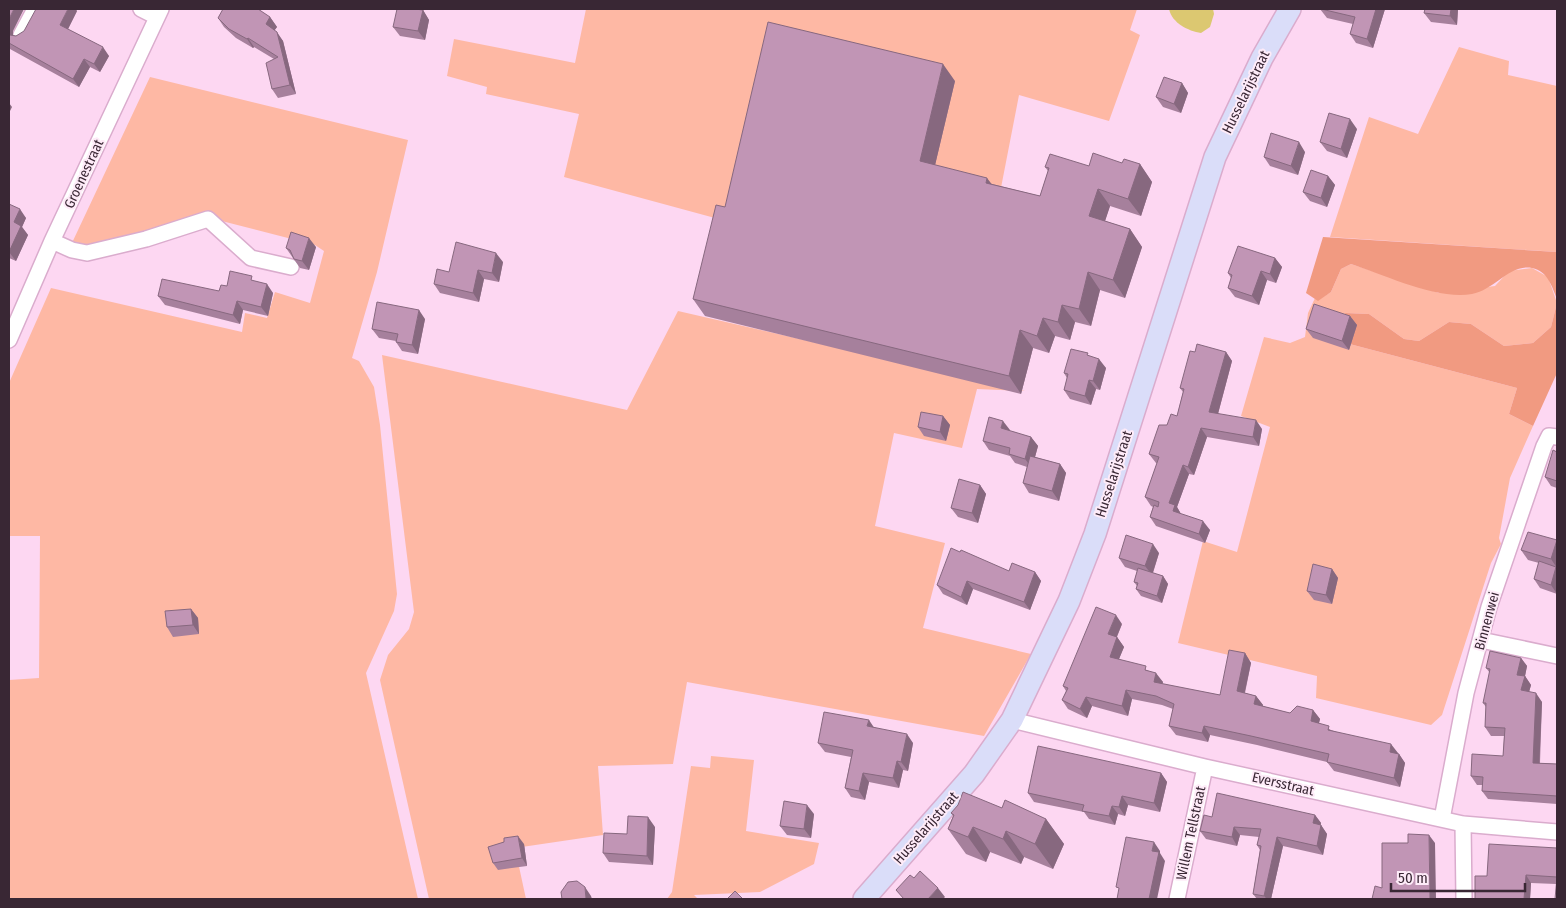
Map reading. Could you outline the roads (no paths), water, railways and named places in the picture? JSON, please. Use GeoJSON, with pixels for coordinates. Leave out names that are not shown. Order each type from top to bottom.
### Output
{"type":"FeatureCollection","features":[{"type":"Feature","properties":{"kind":"street"},"geometry":{"type":"LineString","coordinates":[[21,35],[35,9]]}},
{"type":"Feature","properties":{"kind":"street"},"geometry":{"type":"LineString","coordinates":[[141,9],[159,13]]}},
{"type":"Feature","properties":{"kind":"street","name":"Husselarijstraat"},"geometry":{"type":"LineString","coordinates":[[864,899],[974,774],[1012,720],[1069,601],[1095,534],[1215,157],[1262,58],[1290,9]]}},
{"type":"Feature","properties":{"kind":"street","name":"Groenestraat"},"geometry":{"type":"LineString","coordinates":[[9,340],[52,241],[159,13]]}},
{"type":"Feature","properties":{"kind":"street"},"geometry":{"type":"LineString","coordinates":[[52,241],[87,254],[146,239],[208,219],[251,258],[290,267]]}},
{"type":"Feature","properties":{"kind":"street","name":"Binnenwei"},"geometry":{"type":"LineString","coordinates":[[1442,819],[1458,730],[1481,640],[1544,446],[1549,436],[1557,437]]}},
{"type":"Feature","properties":{"kind":"street"},"geometry":{"type":"LineString","coordinates":[[1481,640],[1557,656]]}},
{"type":"Feature","properties":{"kind":"street","name":"Eversstraat"},"geometry":{"type":"LineString","coordinates":[[1012,720],[1205,767],[1463,824],[1557,832]]}},
{"type":"Feature","properties":{"kind":"street","name":"Willem Tellstraat"},"geometry":{"type":"LineString","coordinates":[[1177,899],[1205,767]]}},
{"type":"Feature","properties":{"kind":"street"},"geometry":{"type":"LineString","coordinates":[[1463,824],[1464,899]]}}]}
